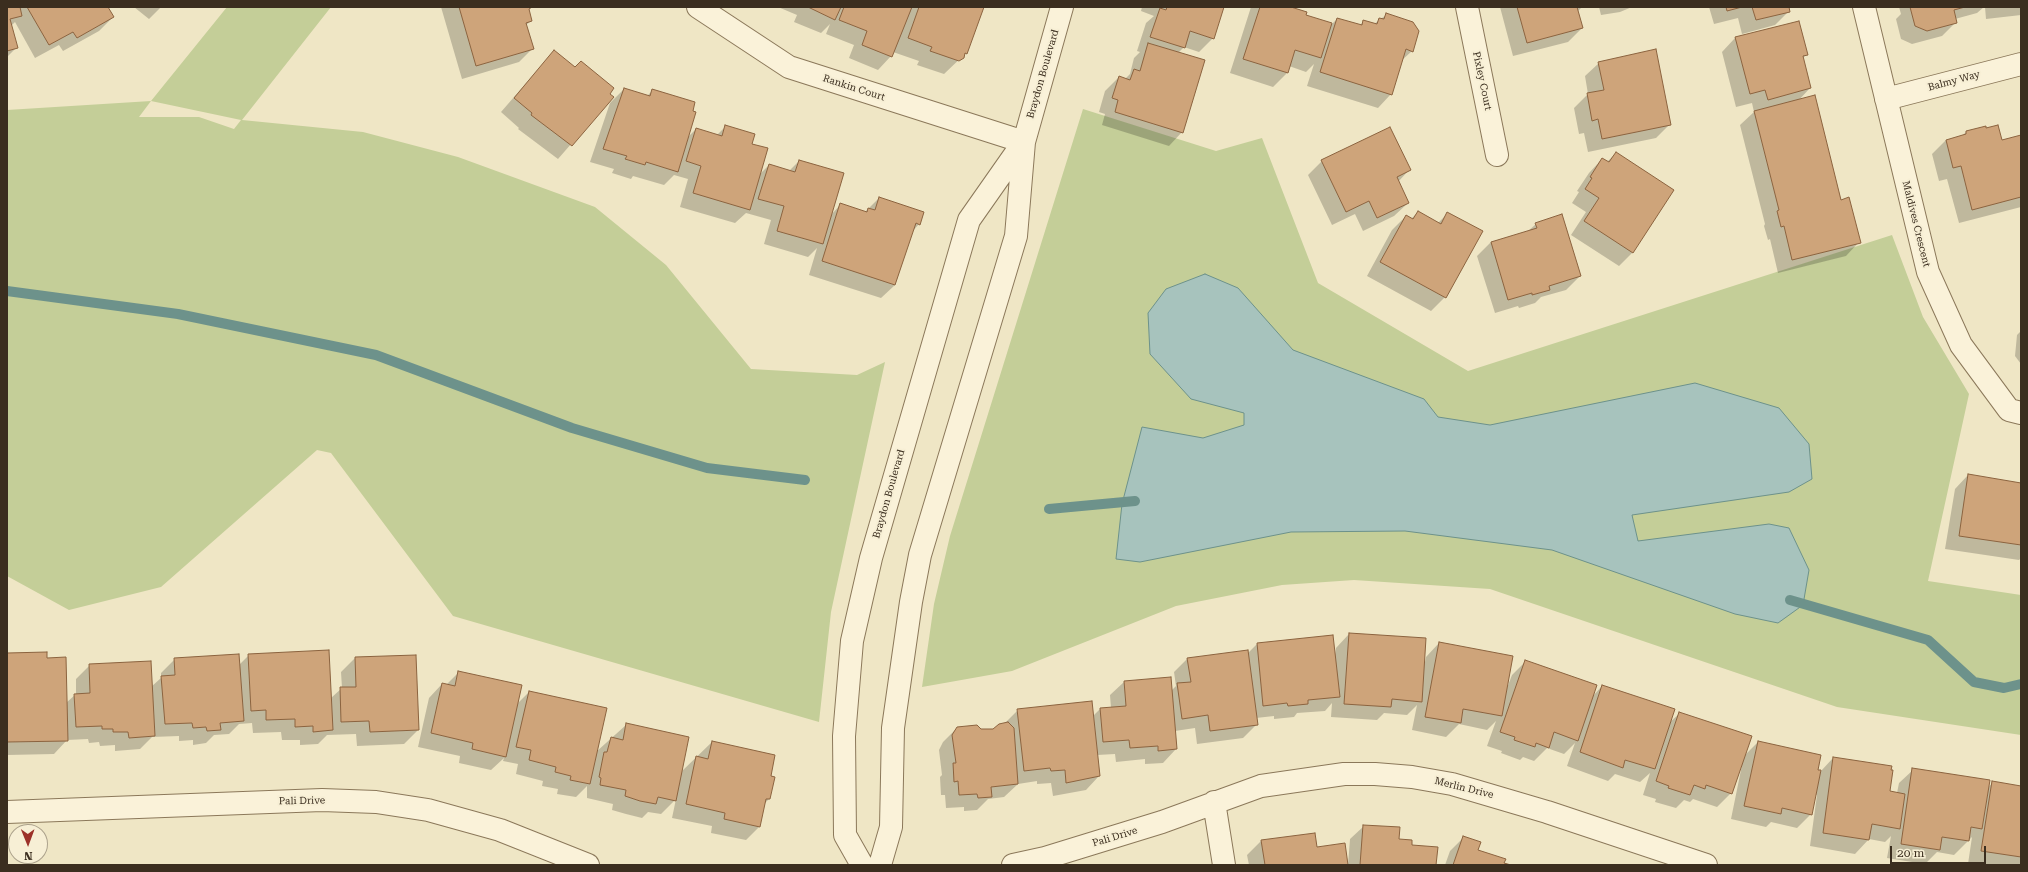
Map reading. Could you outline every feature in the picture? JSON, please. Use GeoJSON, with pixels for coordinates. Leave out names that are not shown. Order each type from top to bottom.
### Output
{"type":"FeatureCollection","features":[{"type":"Feature","properties":{"kind":"street","name":"Rankin Court"},"geometry":{"type":"LineString","coordinates":[[698,7],[789,67],[1024,142]]}},
{"type":"Feature","properties":{"kind":"street","name":"Braydon Boulevard"},"geometry":{"type":"LineString","coordinates":[[880,865],[891,827],[893,728],[911,602],[925,540],[1016,236],[1024,142],[1062,7]]}},
{"type":"Feature","properties":{"kind":"street","name":"Pixley Court"},"geometry":{"type":"LineString","coordinates":[[1466,7],[1497,155]]}},
{"type":"Feature","properties":{"kind":"street","name":"Maldives Crescent"},"geometry":{"type":"LineString","coordinates":[[1864,7],[1928,272],[1961,345],[2009,410],[2021,413]]}},
{"type":"Feature","properties":{"kind":"street","name":"Balmy Way"},"geometry":{"type":"LineString","coordinates":[[1886,99],[2021,64]]}},
{"type":"Feature","properties":{"kind":"street","name":"Braydon Boulevard"},"geometry":{"type":"LineString","coordinates":[[862,865],[845,835],[844,736],[852,641],[871,558],[969,220],[1024,142]]}},
{"type":"Feature","properties":{"kind":"street","name":"Merlin Drive"},"geometry":{"type":"LineString","coordinates":[[1214,802],[1261,786],[1309,777],[1344,774],[1375,774],[1412,777],[1452,784],[1495,796],[1706,865]]}},
{"type":"Feature","properties":{"kind":"street","name":"Pali Drive"},"geometry":{"type":"LineString","coordinates":[[7,812],[322,800],[376,802],[428,810],[500,830],[543,857],[588,865]]}},
{"type":"Feature","properties":{"kind":"street","name":"Pali Drive"},"geometry":{"type":"LineString","coordinates":[[1013,865],[1045,858],[1162,822],[1214,802]]}},
{"type":"Feature","properties":{"kind":"street"},"geometry":{"type":"LineString","coordinates":[[1214,802],[1224,865]]}},
{"type":"Feature","properties":{"kind":"green space"},"geometry":{"type":"Polygon","coordinates":[[[227,7],[331,7],[242,120],[363,132],[458,157],[595,207],[666,265],[751,369],[857,375],[885,362],[831,612],[819,722],[453,616],[331,453],[317,450],[161,587],[69,610],[7,576],[7,110],[151,101],[227,7]],[[151,101],[139,117],[199,117],[234,129],[241,120],[151,101]]]}},
{"type":"Feature","properties":{"kind":"green space"},"geometry":{"type":"Polygon","coordinates":[[[1083,109],[1216,151],[1262,138],[1318,283],[1468,371],[1892,235],[1923,317],[1969,394],[1928,581],[2021,595],[2021,735],[1837,707],[1490,589],[1354,580],[1282,585],[1176,606],[1012,671],[922,687],[934,604],[950,536],[1083,109]]]}},
{"type":"Feature","properties":{"kind":"water"},"geometry":{"type":"Polygon","coordinates":[[[1205,274],[1238,288],[1293,350],[1424,399],[1438,417],[1490,425],[1695,383],[1779,408],[1809,444],[1812,479],[1789,492],[1632,515],[1638,541],[1769,524],[1789,528],[1809,570],[1803,605],[1778,623],[1735,614],[1552,550],[1405,531],[1291,532],[1140,562],[1116,559],[1122,504],[1142,427],[1203,438],[1244,425],[1244,413],[1191,399],[1150,354],[1148,313],[1166,289],[1205,274]]]}},
{"type":"Feature","properties":{"kind":"building"},"geometry":{"type":"Polygon","coordinates":[[[7,7],[20,7],[22,16],[10,19],[18,48],[7,51],[7,7]]]}},
{"type":"Feature","properties":{"kind":"building"},"geometry":{"type":"Polygon","coordinates":[[[27,7],[108,7],[114,17],[77,38],[73,32],[49,45],[27,7]]]}},
{"type":"Feature","properties":{"kind":"building"},"geometry":{"type":"Polygon","coordinates":[[[459,7],[532,7],[529,9],[532,21],[526,23],[534,49],[476,66],[459,7]]]}},
{"type":"Feature","properties":{"kind":"building"},"geometry":{"type":"Polygon","coordinates":[[[808,7],[841,7],[835,20],[808,7]]]}},
{"type":"Feature","properties":{"kind":"building"},"geometry":{"type":"Polygon","coordinates":[[[844,7],[912,7],[892,57],[862,45],[867,31],[839,20],[844,7]]]}},
{"type":"Feature","properties":{"kind":"building"},"geometry":{"type":"Polygon","coordinates":[[[919,7],[984,7],[967,54],[965,53],[964,58],[959,61],[930,51],[932,47],[908,38],[919,7]]]}},
{"type":"Feature","properties":{"kind":"building"},"geometry":{"type":"Polygon","coordinates":[[[1167,7],[1224,7],[1214,39],[1190,31],[1185,48],[1150,37],[1160,8],[1166,10],[1167,7]]]}},
{"type":"Feature","properties":{"kind":"building"},"geometry":{"type":"Polygon","coordinates":[[[1260,7],[1291,7],[1307,12],[1306,15],[1332,23],[1321,58],[1295,50],[1288,73],[1243,59],[1260,7]]]}},
{"type":"Feature","properties":{"kind":"building"},"geometry":{"type":"Polygon","coordinates":[[[1517,7],[1577,7],[1583,28],[1527,43],[1517,7]]]}},
{"type":"Feature","properties":{"kind":"building"},"geometry":{"type":"Polygon","coordinates":[[[1726,7],[1742,7],[1727,11],[1726,7]]]}},
{"type":"Feature","properties":{"kind":"building"},"geometry":{"type":"Polygon","coordinates":[[[1752,7],[1789,7],[1790,12],[1756,20],[1752,7]]]}},
{"type":"Feature","properties":{"kind":"building"},"geometry":{"type":"Polygon","coordinates":[[[1910,7],[1965,7],[1954,10],[1957,23],[1927,31],[1915,26],[1910,7]]]}},
{"type":"Feature","properties":{"kind":"building"},"geometry":{"type":"Polygon","coordinates":[[[1386,13],[1413,22],[1419,31],[1413,52],[1406,49],[1392,95],[1320,72],[1337,18],[1362,25],[1363,20],[1377,24],[1379,18],[1384,19],[1386,13]]]}},
{"type":"Feature","properties":{"kind":"building"},"geometry":{"type":"Polygon","coordinates":[[[1799,21],[1808,55],[1803,56],[1811,88],[1768,100],[1765,90],[1750,94],[1735,37],[1799,21]]]}},
{"type":"Feature","properties":{"kind":"building"},"geometry":{"type":"Polygon","coordinates":[[[1148,43],[1205,60],[1183,133],[1115,112],[1118,100],[1112,98],[1119,76],[1130,80],[1134,69],[1140,71],[1148,43]]]}},
{"type":"Feature","properties":{"kind":"building"},"geometry":{"type":"Polygon","coordinates":[[[1656,49],[1671,125],[1602,139],[1598,119],[1592,121],[1587,93],[1604,90],[1598,62],[1656,49]]]}},
{"type":"Feature","properties":{"kind":"building"},"geometry":{"type":"Polygon","coordinates":[[[554,50],[575,67],[581,61],[614,88],[610,94],[614,97],[572,146],[531,115],[532,113],[514,98],[554,50]]]}},
{"type":"Feature","properties":{"kind":"building"},"geometry":{"type":"Polygon","coordinates":[[[624,88],[650,96],[652,89],[695,102],[693,111],[696,112],[678,172],[646,162],[645,165],[625,159],[627,156],[603,149],[624,88]]]}},
{"type":"Feature","properties":{"kind":"building"},"geometry":{"type":"Polygon","coordinates":[[[1815,95],[1841,200],[1849,197],[1861,243],[1792,260],[1784,226],[1781,227],[1777,211],[1779,210],[1754,111],[1815,95]]]}},
{"type":"Feature","properties":{"kind":"building"},"geometry":{"type":"Polygon","coordinates":[[[725,125],[755,134],[752,144],[768,148],[750,210],[693,193],[701,166],[686,161],[696,128],[722,136],[725,125]]]}},
{"type":"Feature","properties":{"kind":"building"},"geometry":{"type":"Polygon","coordinates":[[[1998,125],[2002,140],[2021,135],[2021,197],[1972,210],[1961,166],[1953,168],[1946,140],[1966,134],[1966,131],[1986,126],[1986,128],[1998,125]]]}},
{"type":"Feature","properties":{"kind":"building"},"geometry":{"type":"Polygon","coordinates":[[[1390,127],[1411,170],[1397,177],[1409,203],[1377,218],[1369,201],[1346,212],[1321,160],[1390,127]]]}},
{"type":"Feature","properties":{"kind":"building"},"geometry":{"type":"Polygon","coordinates":[[[1616,152],[1674,190],[1633,253],[1584,221],[1599,198],[1585,189],[1592,178],[1590,177],[1602,158],[1609,162],[1616,152]]]}},
{"type":"Feature","properties":{"kind":"building"},"geometry":{"type":"Polygon","coordinates":[[[799,160],[844,173],[823,244],[777,231],[784,206],[758,199],[769,164],[795,172],[799,160]]]}},
{"type":"Feature","properties":{"kind":"building"},"geometry":{"type":"Polygon","coordinates":[[[879,197],[924,212],[920,225],[916,223],[895,285],[822,261],[840,203],[867,212],[868,208],[875,210],[879,197]]]}},
{"type":"Feature","properties":{"kind":"building"},"geometry":{"type":"Polygon","coordinates":[[[1418,211],[1441,224],[1447,212],[1483,231],[1446,298],[1380,262],[1406,215],[1413,219],[1418,211]]]}},
{"type":"Feature","properties":{"kind":"building"},"geometry":{"type":"Polygon","coordinates":[[[1562,214],[1581,276],[1549,286],[1550,290],[1532,295],[1532,293],[1508,300],[1491,242],[1537,228],[1535,223],[1562,214]]]}},
{"type":"Feature","properties":{"kind":"building"},"geometry":{"type":"Polygon","coordinates":[[[1968,474],[2021,483],[2021,545],[1959,536],[1968,474]]]}},
{"type":"Feature","properties":{"kind":"building"},"geometry":{"type":"Polygon","coordinates":[[[1349,633],[1426,638],[1422,702],[1392,699],[1391,707],[1344,704],[1349,633]]]}},
{"type":"Feature","properties":{"kind":"building"},"geometry":{"type":"Polygon","coordinates":[[[1333,635],[1340,697],[1308,700],[1308,704],[1288,706],[1287,703],[1263,706],[1257,643],[1333,635]]]}},
{"type":"Feature","properties":{"kind":"building"},"geometry":{"type":"Polygon","coordinates":[[[1439,642],[1513,656],[1502,716],[1463,709],[1461,723],[1425,717],[1439,642]]]}},
{"type":"Feature","properties":{"kind":"building"},"geometry":{"type":"Polygon","coordinates":[[[329,650],[333,730],[313,732],[313,726],[295,727],[295,719],[266,720],[266,710],[251,711],[248,654],[329,650]]]}},
{"type":"Feature","properties":{"kind":"building"},"geometry":{"type":"Polygon","coordinates":[[[1248,650],[1258,725],[1210,731],[1208,715],[1182,719],[1177,683],[1191,682],[1187,658],[1248,650]]]}},
{"type":"Feature","properties":{"kind":"building"},"geometry":{"type":"Polygon","coordinates":[[[47,652],[47,658],[66,657],[68,741],[7,742],[7,653],[47,652]]]}},
{"type":"Feature","properties":{"kind":"building"},"geometry":{"type":"Polygon","coordinates":[[[239,654],[244,721],[220,723],[221,730],[207,731],[206,727],[193,728],[192,723],[165,724],[161,676],[175,675],[174,658],[239,654]]]}},
{"type":"Feature","properties":{"kind":"building"},"geometry":{"type":"Polygon","coordinates":[[[416,655],[419,730],[370,732],[369,721],[341,722],[340,687],[356,687],[355,657],[416,655]]]}},
{"type":"Feature","properties":{"kind":"building"},"geometry":{"type":"Polygon","coordinates":[[[1525,660],[1597,685],[1578,741],[1554,732],[1549,748],[1536,743],[1535,747],[1514,740],[1515,737],[1500,732],[1525,660]]]}},
{"type":"Feature","properties":{"kind":"building"},"geometry":{"type":"Polygon","coordinates":[[[151,661],[155,736],[129,738],[128,732],[113,732],[113,729],[102,729],[102,726],[76,727],[74,694],[90,693],[89,664],[151,661]]]}},
{"type":"Feature","properties":{"kind":"building"},"geometry":{"type":"Polygon","coordinates":[[[458,671],[522,685],[506,757],[472,749],[473,743],[431,733],[442,683],[455,686],[458,671]]]}},
{"type":"Feature","properties":{"kind":"building"},"geometry":{"type":"Polygon","coordinates":[[[1171,677],[1177,749],[1158,751],[1158,746],[1130,748],[1129,740],[1103,742],[1100,708],[1126,706],[1124,681],[1171,677]]]}},
{"type":"Feature","properties":{"kind":"building"},"geometry":{"type":"Polygon","coordinates":[[[1602,685],[1675,709],[1655,769],[1625,760],[1623,768],[1580,752],[1602,685]]]}},
{"type":"Feature","properties":{"kind":"building"},"geometry":{"type":"Polygon","coordinates":[[[529,691],[607,708],[590,784],[570,780],[571,776],[555,772],[556,767],[529,760],[531,750],[516,747],[529,691]]]}},
{"type":"Feature","properties":{"kind":"building"},"geometry":{"type":"Polygon","coordinates":[[[1092,701],[1100,776],[1066,783],[1065,770],[1051,771],[1050,768],[1024,771],[1017,709],[1092,701]]]}},
{"type":"Feature","properties":{"kind":"building"},"geometry":{"type":"Polygon","coordinates":[[[1679,712],[1752,736],[1732,794],[1706,785],[1705,789],[1694,785],[1690,795],[1668,788],[1669,786],[1656,781],[1679,712]]]}},
{"type":"Feature","properties":{"kind":"building"},"geometry":{"type":"Polygon","coordinates":[[[1008,722],[1014,728],[1018,784],[991,787],[992,797],[978,798],[977,794],[959,795],[958,781],[954,782],[953,763],[956,763],[952,735],[957,727],[977,725],[981,729],[993,729],[999,724],[1008,722]]]}},
{"type":"Feature","properties":{"kind":"building"},"geometry":{"type":"Polygon","coordinates":[[[626,723],[689,737],[676,801],[658,797],[656,804],[640,801],[625,796],[626,790],[600,785],[601,778],[599,777],[604,752],[607,752],[611,737],[623,740],[626,723]]]}},
{"type":"Feature","properties":{"kind":"building"},"geometry":{"type":"Polygon","coordinates":[[[712,741],[775,755],[771,776],[775,777],[770,799],[766,799],[760,827],[724,819],[725,813],[686,804],[696,756],[708,759],[712,741]]]}},
{"type":"Feature","properties":{"kind":"building"},"geometry":{"type":"Polygon","coordinates":[[[1758,741],[1821,755],[1818,770],[1821,770],[1812,815],[1782,808],[1781,814],[1744,806],[1758,741]]]}},
{"type":"Feature","properties":{"kind":"building"},"geometry":{"type":"Polygon","coordinates":[[[1833,757],[1892,766],[1891,770],[1893,770],[1890,791],[1905,794],[1900,829],[1872,824],[1869,840],[1823,833],[1833,757]]]}},
{"type":"Feature","properties":{"kind":"building"},"geometry":{"type":"Polygon","coordinates":[[[1912,768],[1990,780],[1982,829],[1971,827],[1969,841],[1942,837],[1940,850],[1901,844],[1912,768]]]}},
{"type":"Feature","properties":{"kind":"building"},"geometry":{"type":"Polygon","coordinates":[[[1992,781],[2021,786],[2021,857],[1981,851],[1992,781]]]}},
{"type":"Feature","properties":{"kind":"building"},"geometry":{"type":"Polygon","coordinates":[[[1363,825],[1400,827],[1399,839],[1412,840],[1412,845],[1438,847],[1436,865],[1360,865],[1363,825]]]}},
{"type":"Feature","properties":{"kind":"building"},"geometry":{"type":"Polygon","coordinates":[[[1315,833],[1317,847],[1345,843],[1348,865],[1265,865],[1261,840],[1315,833]]]}},
{"type":"Feature","properties":{"kind":"building"},"geometry":{"type":"Polygon","coordinates":[[[1463,836],[1481,842],[1478,850],[1506,859],[1504,863],[1511,865],[1453,865],[1463,836]]]}},
{"type":"Feature","properties":{"kind":"waterway"},"geometry":{"type":"LineString","coordinates":[[7,291],[178,314],[376,355],[572,428],[707,468],[805,480]]}},
{"type":"Feature","properties":{"kind":"waterway"},"geometry":{"type":"LineString","coordinates":[[1049,509],[1135,501]]}},
{"type":"Feature","properties":{"kind":"waterway"},"geometry":{"type":"LineString","coordinates":[[1790,600],[1928,640],[1974,682],[2004,688],[2021,684]]}}]}
